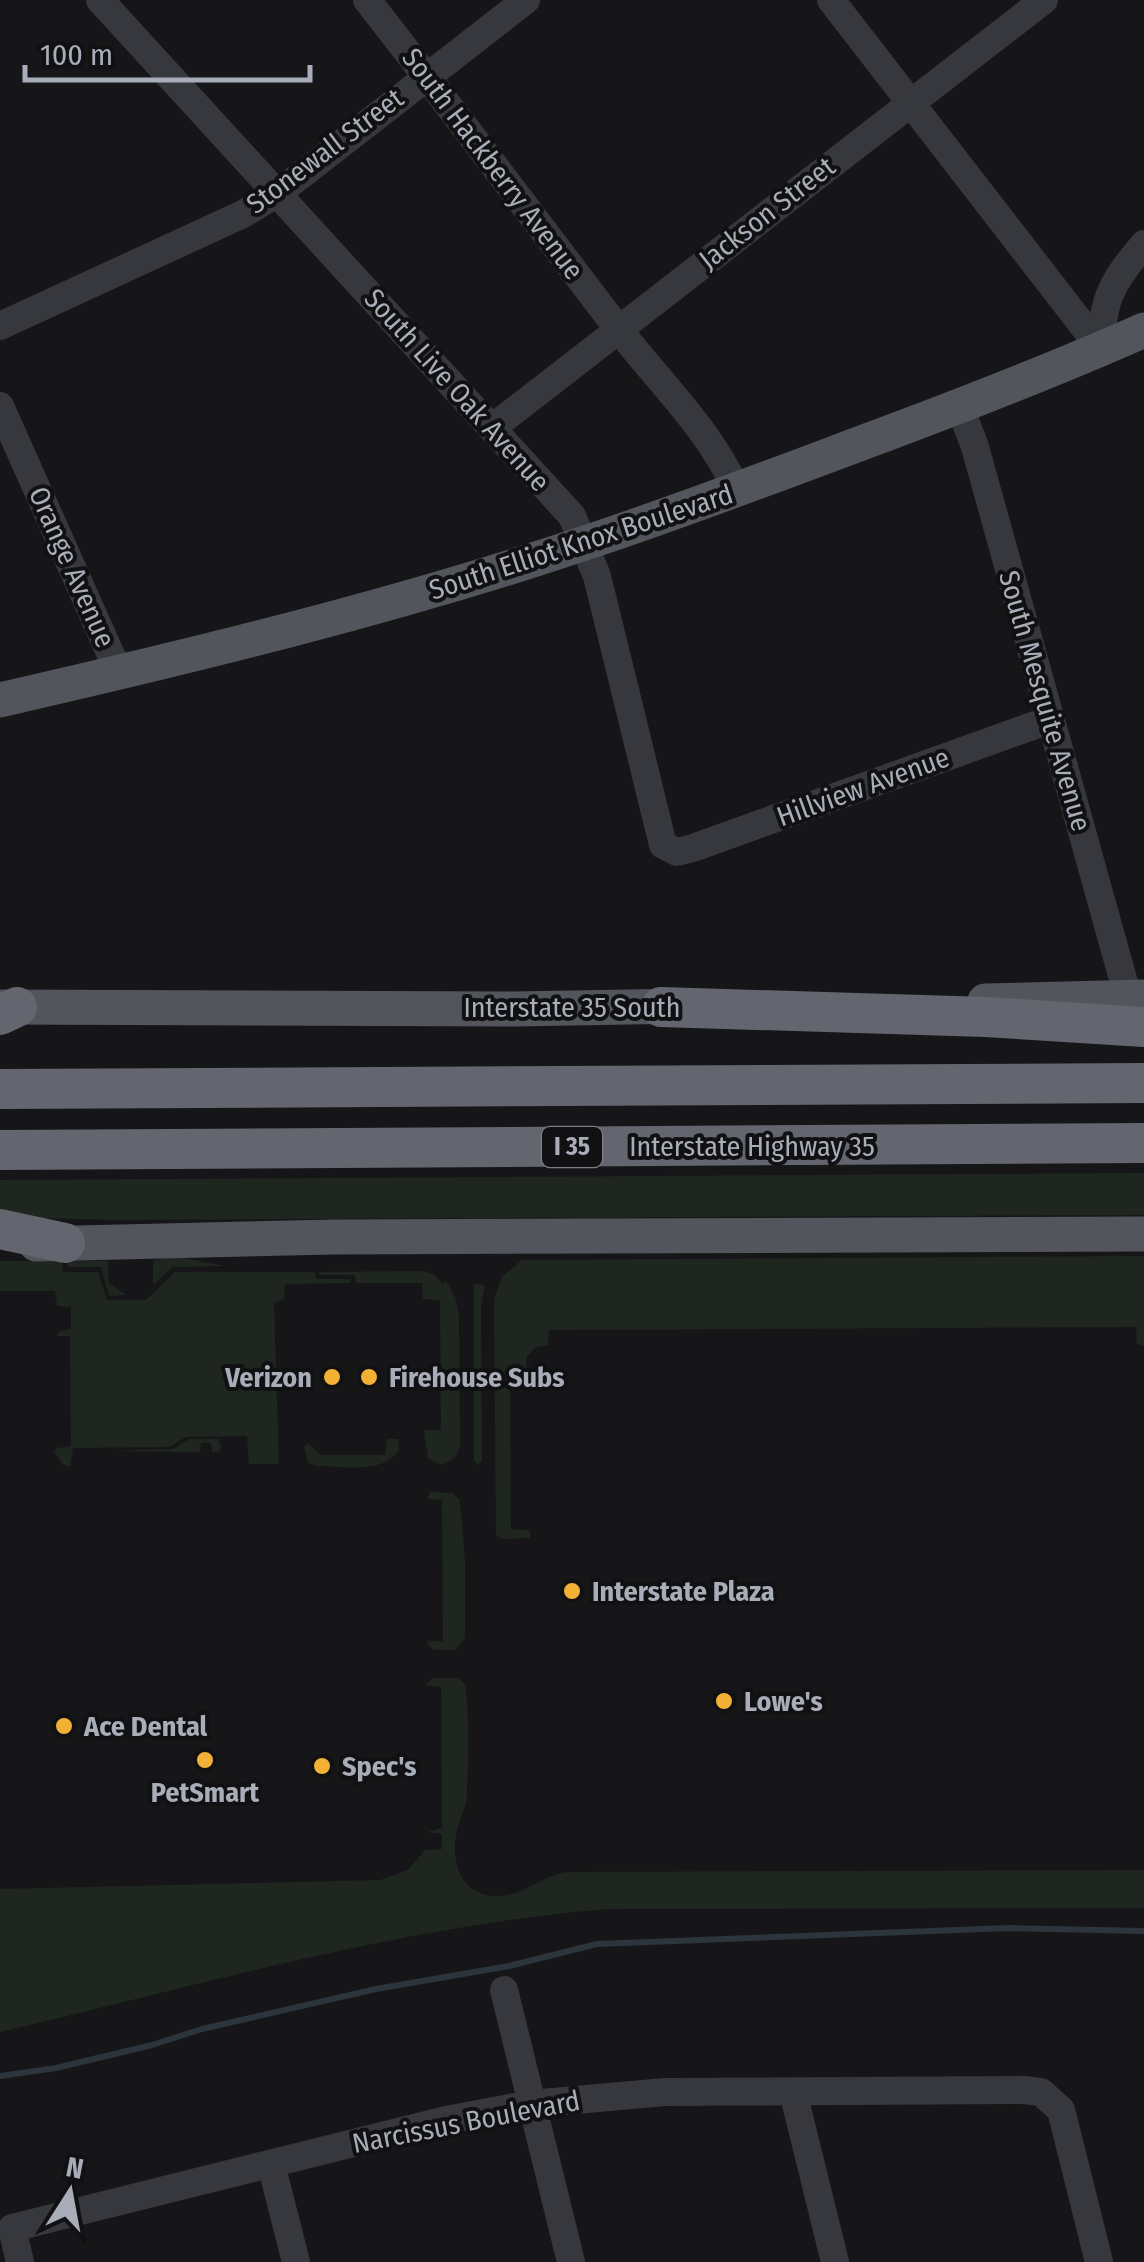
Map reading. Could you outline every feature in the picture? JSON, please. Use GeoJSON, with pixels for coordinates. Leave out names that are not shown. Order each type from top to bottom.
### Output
{"type":"FeatureCollection","features":[{"type":"Feature","properties":{"kind":"highway"},"geometry":{"type":"LineString","coordinates":[[661,1007],[986,1016],[1139,1007]]}},
{"type":"Feature","properties":{"kind":"highway","name":"I 35"},"geometry":{"type":"LineString","coordinates":[[0,1089],[1144,1083]]}},
{"type":"Feature","properties":{"kind":"highway","name":"Interstate Highway 35"},"geometry":{"type":"LineString","coordinates":[[0,1150],[1144,1144]]}},
{"type":"Feature","properties":{"kind":"highway"},"geometry":{"type":"LineString","coordinates":[[0,1229],[65,1244]]}},
{"type":"Feature","properties":{"kind":"main road","name":"South Elliot Knox Boulevard"},"geometry":{"type":"LineString","coordinates":[[0,700],[415,596],[582,544],[960,407],[1144,330]]}},
{"type":"Feature","properties":{"kind":"main road","name":"Interstate 35 South"},"geometry":{"type":"LineString","coordinates":[[6,1010],[661,1007]]}},
{"type":"Feature","properties":{"kind":"main road"},"geometry":{"type":"LineString","coordinates":[[0,1244],[333,1237],[1144,1234]]}},
{"type":"Feature","properties":{"kind":"street","name":"South Live Oak Avenue"},"geometry":{"type":"LineString","coordinates":[[100,0],[572,516],[597,576],[663,846],[677,852]]}},
{"type":"Feature","properties":{"kind":"street","name":"South Hackberry Avenue"},"geometry":{"type":"LineString","coordinates":[[367,0],[710,442],[737,491]]}},
{"type":"Feature","properties":{"kind":"street","name":"Stonewall Street"},"geometry":{"type":"LineString","coordinates":[[0,326],[243,214],[278,193],[526,0]]}},
{"type":"Feature","properties":{"kind":"street"},"geometry":{"type":"LineString","coordinates":[[830,0],[1102,349]]}},
{"type":"Feature","properties":{"kind":"street","name":"Jackson Street"},"geometry":{"type":"LineString","coordinates":[[492,428],[1044,0]]}},
{"type":"Feature","properties":{"kind":"street"},"geometry":{"type":"LineString","coordinates":[[1102,349],[1104,307],[1110,288],[1144,244]]}},
{"type":"Feature","properties":{"kind":"street","name":"Orange Avenue"},"geometry":{"type":"LineString","coordinates":[[0,406],[120,673]]}},
{"type":"Feature","properties":{"kind":"street","name":"South Mesquite Avenue"},"geometry":{"type":"LineString","coordinates":[[960,407],[1049,720],[1139,1007]]}},
{"type":"Feature","properties":{"kind":"street","name":"Hillview Avenue"},"geometry":{"type":"LineString","coordinates":[[677,852],[1049,720]]}},
{"type":"Feature","properties":{"kind":"street"},"geometry":{"type":"LineString","coordinates":[[504,1990],[571,2262]]}},
{"type":"Feature","properties":{"kind":"street","name":"Narcissus Boulevard"},"geometry":{"type":"LineString","coordinates":[[20,2262],[12,2228],[446,2120],[531,2104],[666,2092],[1023,2090],[1049,2097],[1064,2118],[1099,2262]]}},
{"type":"Feature","properties":{"kind":"street"},"geometry":{"type":"LineString","coordinates":[[793,2092],[835,2262]]}},
{"type":"Feature","properties":{"kind":"street"},"geometry":{"type":"LineString","coordinates":[[271,2164],[296,2262]]}},
{"type":"Feature","properties":{"kind":"shaded area"},"geometry":{"type":"Polygon","coordinates":[[[1144,1173],[1144,1215],[118,1220],[0,1217],[0,1180],[1144,1173]]]}},
{"type":"Feature","properties":{"kind":"shaded area"},"geometry":{"type":"Polygon","coordinates":[[[172,1256],[226,1266],[173,1267],[153,1285],[153,1261],[172,1256]]]}},
{"type":"Feature","properties":{"kind":"shaded area"},"geometry":{"type":"Polygon","coordinates":[[[1144,1256],[1144,1346],[1137,1344],[1136,1327],[549,1330],[548,1345],[537,1347],[527,1356],[525,1381],[510,1382],[511,1529],[529,1530],[531,1535],[502,1539],[496,1535],[494,1300],[502,1276],[522,1260],[1144,1256]]]}},
{"type":"Feature","properties":{"kind":"shaded area"},"geometry":{"type":"Polygon","coordinates":[[[0,1261],[62,1261],[63,1272],[98,1272],[107,1300],[146,1300],[175,1272],[315,1272],[316,1279],[350,1279],[350,1283],[285,1284],[284,1299],[274,1303],[279,1464],[249,1464],[247,1436],[186,1437],[169,1447],[73,1448],[70,1467],[62,1464],[54,1451],[71,1446],[70,1336],[56,1336],[71,1329],[71,1307],[57,1306],[55,1291],[0,1291],[0,1261]]]}},
{"type":"Feature","properties":{"kind":"shaded area"},"geometry":{"type":"Polygon","coordinates":[[[68,1261],[108,1261],[109,1283],[126,1295],[109,1296],[101,1267],[68,1267],[68,1261]]]}},
{"type":"Feature","properties":{"kind":"shaded area"},"geometry":{"type":"Polygon","coordinates":[[[424,1271],[435,1275],[442,1284],[446,1281],[456,1299],[459,1317],[460,1447],[455,1458],[441,1465],[428,1458],[424,1430],[441,1430],[440,1300],[423,1299],[422,1283],[356,1283],[355,1275],[319,1275],[424,1271]]]}},
{"type":"Feature","properties":{"kind":"shaded area"},"geometry":{"type":"Polygon","coordinates":[[[474,1284],[485,1285],[481,1307],[482,1461],[478,1465],[474,1461],[474,1284]]]}},
{"type":"Feature","properties":{"kind":"shaded area"},"geometry":{"type":"Polygon","coordinates":[[[189,1439],[218,1439],[222,1447],[219,1452],[212,1452],[211,1443],[201,1443],[200,1452],[107,1451],[173,1449],[189,1439]]]}},
{"type":"Feature","properties":{"kind":"shaded area"},"geometry":{"type":"Polygon","coordinates":[[[387,1439],[398,1439],[399,1449],[393,1457],[374,1466],[317,1466],[308,1463],[304,1446],[308,1443],[321,1455],[385,1455],[387,1439]]]}},
{"type":"Feature","properties":{"kind":"shaded area"},"geometry":{"type":"Polygon","coordinates":[[[430,1492],[452,1493],[460,1500],[465,1638],[456,1650],[434,1650],[427,1644],[443,1641],[442,1500],[427,1499],[430,1492]]]}},
{"type":"Feature","properties":{"kind":"shaded area"},"geometry":{"type":"Polygon","coordinates":[[[433,1678],[458,1678],[465,1685],[467,1793],[455,1854],[466,1884],[485,1894],[508,1895],[570,1872],[1144,1870],[1144,1908],[607,1909],[530,1917],[301,1959],[0,2032],[0,1889],[380,1880],[408,1870],[425,1850],[442,1849],[442,1834],[427,1832],[442,1828],[441,1687],[426,1685],[433,1678]]]}},
{"type":"Feature","properties":{"kind":"waterway"},"geometry":{"type":"LineString","coordinates":[[0,2076],[56,2068],[376,1989],[509,1966],[597,1944],[1009,1928],[1144,1931]]}},
{"type":"Feature","properties":{"kind":"place","name":"Verizon"},"geometry":{"type":"Point","coordinates":[332,1377]}},
{"type":"Feature","properties":{"kind":"place","name":"Firehouse Subs"},"geometry":{"type":"Point","coordinates":[369,1377]}},
{"type":"Feature","properties":{"kind":"place","name":"Interstate Plaza"},"geometry":{"type":"Point","coordinates":[572,1591]}},
{"type":"Feature","properties":{"kind":"place","name":"Lowe's"},"geometry":{"type":"Point","coordinates":[724,1701]}},
{"type":"Feature","properties":{"kind":"place","name":"Ace Dental"},"geometry":{"type":"Point","coordinates":[64,1726]}},
{"type":"Feature","properties":{"kind":"place","name":"PetSmart"},"geometry":{"type":"Point","coordinates":[205,1760]}},
{"type":"Feature","properties":{"kind":"place","name":"Spec's"},"geometry":{"type":"Point","coordinates":[322,1766]}}]}
